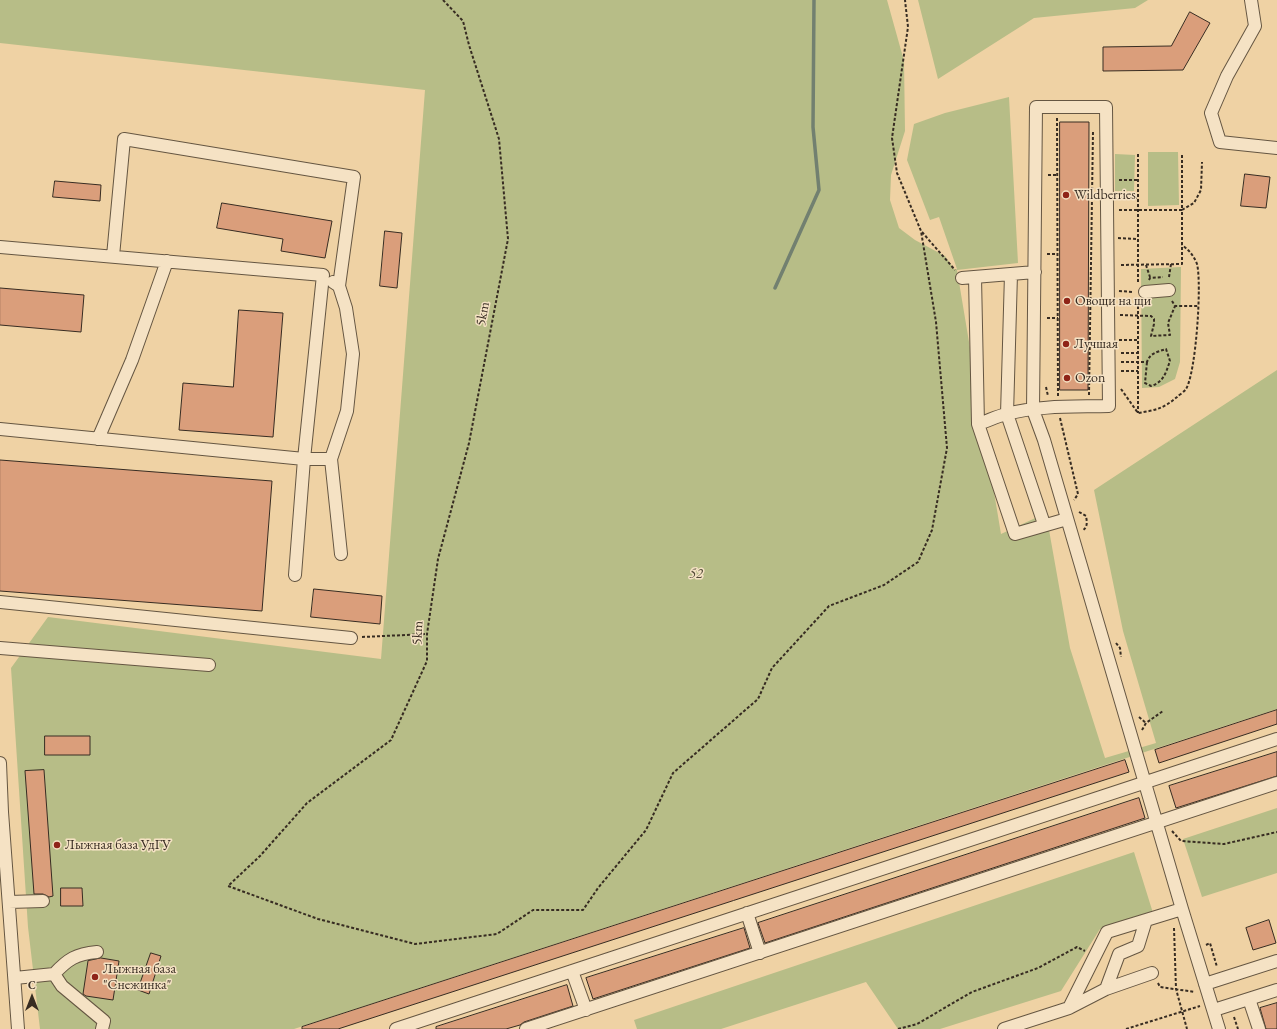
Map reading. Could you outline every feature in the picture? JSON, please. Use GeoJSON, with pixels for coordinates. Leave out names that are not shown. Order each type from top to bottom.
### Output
{"type":"FeatureCollection","features":[{"type":"Feature","properties":{"kind":"street"},"geometry":{"type":"LineString","coordinates":[[1251,0],[1255,26],[1227,76],[1211,114],[1220,142],[1277,148]]}},
{"type":"Feature","properties":{"kind":"street"},"geometry":{"type":"LineString","coordinates":[[978,424],[1007,414],[1033,410],[1058,407],[1109,406],[1106,108],[1036,107],[1033,410],[1044,440],[1145,782],[1160,821],[1182,909],[1219,1029]]}},
{"type":"Feature","properties":{"kind":"street"},"geometry":{"type":"LineString","coordinates":[[113,256],[124,138],[354,177],[339,286],[346,308],[353,354],[348,411],[331,459],[342,554]]}},
{"type":"Feature","properties":{"kind":"street"},"geometry":{"type":"LineString","coordinates":[[0,247],[323,275],[339,286]]}},
{"type":"Feature","properties":{"kind":"street"},"geometry":{"type":"LineString","coordinates":[[98,439],[132,360],[168,261]]}},
{"type":"Feature","properties":{"kind":"street"},"geometry":{"type":"LineString","coordinates":[[962,278],[1035,272]]}},
{"type":"Feature","properties":{"kind":"street"},"geometry":{"type":"LineString","coordinates":[[1011,274],[1007,414],[1044,524]]}},
{"type":"Feature","properties":{"kind":"street"},"geometry":{"type":"LineString","coordinates":[[295,575],[304,459],[323,275]]}},
{"type":"Feature","properties":{"kind":"street"},"geometry":{"type":"LineString","coordinates":[[975,277],[978,424],[1015,534],[1044,524],[1067,519]]}},
{"type":"Feature","properties":{"kind":"street"},"geometry":{"type":"LineString","coordinates":[[1145,292],[1169,290]]}},
{"type":"Feature","properties":{"kind":"street"},"geometry":{"type":"LineString","coordinates":[[0,429],[304,459],[331,459]]}},
{"type":"Feature","properties":{"kind":"street"},"geometry":{"type":"LineString","coordinates":[[0,602],[351,638]]}},
{"type":"Feature","properties":{"kind":"street"},"geometry":{"type":"LineString","coordinates":[[0,648],[210,665]]}},
{"type":"Feature","properties":{"kind":"street"},"geometry":{"type":"LineString","coordinates":[[396,1029],[1277,739]]}},
{"type":"Feature","properties":{"kind":"street"},"geometry":{"type":"LineString","coordinates":[[0,763],[1,812],[18,1029]]}},
{"type":"Feature","properties":{"kind":"street"},"geometry":{"type":"LineString","coordinates":[[526,1029],[1277,783]]}},
{"type":"Feature","properties":{"kind":"street"},"geometry":{"type":"LineString","coordinates":[[9,902],[43,901]]}},
{"type":"Feature","properties":{"kind":"street"},"geometry":{"type":"LineString","coordinates":[[1069,1008],[1107,932],[1182,909]]}},
{"type":"Feature","properties":{"kind":"street"},"geometry":{"type":"LineString","coordinates":[[747,913],[760,953]]}},
{"type":"Feature","properties":{"kind":"street"},"geometry":{"type":"LineString","coordinates":[[1106,989],[1120,954],[1138,946],[1146,920]]}},
{"type":"Feature","properties":{"kind":"street"},"geometry":{"type":"LineString","coordinates":[[15,978],[54,974],[66,961],[84,953],[97,952]]}},
{"type":"Feature","properties":{"kind":"street"},"geometry":{"type":"LineString","coordinates":[[1210,998],[1277,961]]}},
{"type":"Feature","properties":{"kind":"street"},"geometry":{"type":"LineString","coordinates":[[572,971],[586,1010]]}},
{"type":"Feature","properties":{"kind":"street"},"geometry":{"type":"LineString","coordinates":[[1004,1029],[1069,1008],[1106,989],[1152,973]]}},
{"type":"Feature","properties":{"kind":"street"},"geometry":{"type":"LineString","coordinates":[[54,974],[62,986],[104,1021],[102,1029]]}},
{"type":"Feature","properties":{"kind":"street"},"geometry":{"type":"LineString","coordinates":[[1210,998],[1249,999],[1277,990]]}},
{"type":"Feature","properties":{"kind":"street"},"geometry":{"type":"LineString","coordinates":[[1249,999],[1259,1029]]}},
{"type":"Feature","properties":{"kind":"path","name":"5km"},"geometry":{"type":"LineString","coordinates":[[443,0],[463,21],[469,45],[499,139],[508,239],[469,443],[438,559],[427,634],[427,661],[391,740],[307,803],[260,856],[228,886],[318,919],[415,944],[497,934],[534,910],[583,910],[598,888],[646,830],[674,773],[758,699],[772,668],[829,606],[884,586],[918,562],[932,530],[947,448],[936,322],[921,231]]}},
{"type":"Feature","properties":{"kind":"path"},"geometry":{"type":"LineString","coordinates":[[905,0],[908,27],[892,138],[897,173],[921,231],[962,278]]}},
{"type":"Feature","properties":{"kind":"path"},"geometry":{"type":"LineString","coordinates":[[1057,107],[1058,328]]}},
{"type":"Feature","properties":{"kind":"path"},"geometry":{"type":"LineString","coordinates":[[1089,395],[1093,128]]}},
{"type":"Feature","properties":{"kind":"path"},"geometry":{"type":"LineString","coordinates":[[1091,264],[1182,264],[1182,155]]}},
{"type":"Feature","properties":{"kind":"path"},"geometry":{"type":"LineString","coordinates":[[1091,210],[1182,210],[1194,203],[1201,190],[1202,162]]}},
{"type":"Feature","properties":{"kind":"path"},"geometry":{"type":"LineString","coordinates":[[1048,175],[1057,175]]}},
{"type":"Feature","properties":{"kind":"path"},"geometry":{"type":"LineString","coordinates":[[1109,367],[1138,413],[1167,406],[1186,389],[1192,369],[1199,294],[1197,264],[1190,250],[1182,245]]}},
{"type":"Feature","properties":{"kind":"path"},"geometry":{"type":"LineString","coordinates":[[1047,254],[1058,254]]}},
{"type":"Feature","properties":{"kind":"path"},"geometry":{"type":"LineString","coordinates":[[1169,277],[1171,264]]}},
{"type":"Feature","properties":{"kind":"path"},"geometry":{"type":"LineString","coordinates":[[1146,265],[1150,278]]}},
{"type":"Feature","properties":{"kind":"path"},"geometry":{"type":"LineString","coordinates":[[1090,314],[1151,316],[1154,319],[1151,336],[1170,335],[1168,323],[1175,306]]}},
{"type":"Feature","properties":{"kind":"path"},"geometry":{"type":"LineString","coordinates":[[1047,318],[1058,318]]}},
{"type":"Feature","properties":{"kind":"path"},"geometry":{"type":"LineString","coordinates":[[1166,349],[1170,361],[1163,379],[1158,384],[1151,386],[1145,383],[1147,362],[1149,356],[1166,349]]}},
{"type":"Feature","properties":{"kind":"path"},"geometry":{"type":"LineString","coordinates":[[1090,362],[1109,367],[1147,362]]}},
{"type":"Feature","properties":{"kind":"path"},"geometry":{"type":"LineString","coordinates":[[351,638],[427,634]]}},
{"type":"Feature","properties":{"kind":"path"},"geometry":{"type":"LineString","coordinates":[[1141,733],[1146,723],[1163,711]]}},
{"type":"Feature","properties":{"kind":"path"},"geometry":{"type":"LineString","coordinates":[[1160,821],[1181,841],[1224,844],[1277,832]]}},
{"type":"Feature","properties":{"kind":"path"},"geometry":{"type":"LineString","coordinates":[[1174,927],[1176,989],[1187,1029]]}},
{"type":"Feature","properties":{"kind":"path"},"geometry":{"type":"LineString","coordinates":[[898,1029],[917,1024],[972,992],[1038,968],[1077,947],[1095,956]]}},
{"type":"Feature","properties":{"kind":"path"},"geometry":{"type":"LineString","coordinates":[[1152,973],[1160,987],[1176,989],[1210,998]]}},
{"type":"Feature","properties":{"kind":"path"},"geometry":{"type":"LineString","coordinates":[[1126,1029],[1182,1012],[1210,998]]}},
{"type":"Feature","properties":{"kind":"green space","name":"52"},"geometry":{"type":"Polygon","coordinates":[[[0,0],[887,0],[904,61],[905,131],[891,175],[890,200],[899,228],[915,240],[945,256],[955,270],[957,269],[939,217],[930,220],[907,160],[914,124],[945,113],[1009,97],[1018,263],[957,270],[1001,534],[1046,513],[1070,648],[1105,758],[1156,743],[1123,631],[1094,490],[1277,370],[1277,709],[294,1029],[40,1029],[28,927],[11,668],[48,617],[381,659],[425,90],[0,43],[0,0]]]}},
{"type":"Feature","properties":{"kind":"green space"},"geometry":{"type":"Polygon","coordinates":[[[918,0],[1148,0],[1135,8],[1034,18],[938,79],[918,0]]]}},
{"type":"Feature","properties":{"kind":"green space"},"geometry":{"type":"Polygon","coordinates":[[[1148,152],[1178,152],[1179,205],[1148,206],[1148,152]]]}},
{"type":"Feature","properties":{"kind":"green space"},"geometry":{"type":"Polygon","coordinates":[[[1115,154],[1135,155],[1134,191],[1115,191],[1115,154]]]}},
{"type":"Feature","properties":{"kind":"green space"},"geometry":{"type":"Polygon","coordinates":[[[1181,267],[1180,362],[1175,379],[1159,387],[1142,388],[1141,269],[1181,267]]]}},
{"type":"Feature","properties":{"kind":"green space"},"geometry":{"type":"Polygon","coordinates":[[[1277,808],[1277,873],[1202,897],[1183,839],[1277,808]]]}},
{"type":"Feature","properties":{"kind":"green space"},"geometry":{"type":"Polygon","coordinates":[[[1134,852],[1153,913],[1100,929],[1061,991],[940,1029],[898,1029],[866,982],[721,1029],[637,1029],[634,1020],[1134,852]]]}},
{"type":"Feature","properties":{"kind":"building"},"geometry":{"type":"Polygon","coordinates":[[[1190,12],[1210,23],[1183,70],[1103,71],[1103,47],[1171,46],[1190,12]]]}},
{"type":"Feature","properties":{"kind":"building"},"geometry":{"type":"Polygon","coordinates":[[[1060,122],[1089,122],[1088,390],[1060,390],[1060,122]]]}},
{"type":"Feature","properties":{"kind":"building"},"geometry":{"type":"Polygon","coordinates":[[[1245,174],[1270,177],[1266,208],[1241,206],[1245,174]]]}},
{"type":"Feature","properties":{"kind":"building"},"geometry":{"type":"Polygon","coordinates":[[[55,181],[101,185],[100,201],[53,197],[55,181]]]}},
{"type":"Feature","properties":{"kind":"building"},"geometry":{"type":"Polygon","coordinates":[[[222,203],[332,221],[325,258],[281,251],[283,239],[217,228],[222,203]]]}},
{"type":"Feature","properties":{"kind":"building"},"geometry":{"type":"Polygon","coordinates":[[[385,231],[402,233],[397,288],[380,286],[385,231]]]}},
{"type":"Feature","properties":{"kind":"building"},"geometry":{"type":"Polygon","coordinates":[[[0,288],[84,295],[81,332],[0,325],[0,288]]]}},
{"type":"Feature","properties":{"kind":"building"},"geometry":{"type":"Polygon","coordinates":[[[239,310],[283,313],[273,437],[179,430],[183,383],[233,387],[239,310]]]}},
{"type":"Feature","properties":{"kind":"building"},"geometry":{"type":"Polygon","coordinates":[[[0,460],[272,481],[262,611],[0,591],[0,460]]]}},
{"type":"Feature","properties":{"kind":"building"},"geometry":{"type":"Polygon","coordinates":[[[314,589],[382,596],[380,624],[311,617],[314,589]]]}},
{"type":"Feature","properties":{"kind":"building"},"geometry":{"type":"Polygon","coordinates":[[[1277,710],[1277,724],[1159,763],[1155,750],[1277,710]]]}},
{"type":"Feature","properties":{"kind":"building"},"geometry":{"type":"Polygon","coordinates":[[[45,736],[90,736],[90,755],[45,755],[45,736]]]}},
{"type":"Feature","properties":{"kind":"building"},"geometry":{"type":"Polygon","coordinates":[[[1277,752],[1277,776],[1176,808],[1169,786],[1277,752]]]}},
{"type":"Feature","properties":{"kind":"building"},"geometry":{"type":"Polygon","coordinates":[[[1125,760],[1129,772],[338,1029],[302,1029],[302,1027],[1125,760]]]}},
{"type":"Feature","properties":{"kind":"building"},"geometry":{"type":"Polygon","coordinates":[[[44,770],[53,896],[49,897],[43,894],[34,894],[25,771],[44,770]]]}},
{"type":"Feature","properties":{"kind":"building"},"geometry":{"type":"Polygon","coordinates":[[[1139,798],[1145,818],[765,943],[758,923],[1139,798]]]}},
{"type":"Feature","properties":{"kind":"building"},"geometry":{"type":"Polygon","coordinates":[[[61,888],[82,888],[83,906],[61,906],[61,888]]]}},
{"type":"Feature","properties":{"kind":"building"},"geometry":{"type":"Polygon","coordinates":[[[1269,920],[1276,943],[1253,950],[1246,928],[1269,920]]]}},
{"type":"Feature","properties":{"kind":"building"},"geometry":{"type":"Polygon","coordinates":[[[744,928],[750,948],[593,999],[586,978],[744,928]]]}},
{"type":"Feature","properties":{"kind":"building"},"geometry":{"type":"Polygon","coordinates":[[[151,953],[161,956],[149,994],[138,990],[151,953]]]}},
{"type":"Feature","properties":{"kind":"building"},"geometry":{"type":"Polygon","coordinates":[[[101,958],[119,961],[113,1000],[86,996],[83,994],[88,961],[101,958]]]}},
{"type":"Feature","properties":{"kind":"building"},"geometry":{"type":"Polygon","coordinates":[[[567,985],[573,1006],[524,1022],[520,1025],[506,1029],[436,1029],[436,1027],[567,985]]]}},
{"type":"Feature","properties":{"kind":"building"},"geometry":{"type":"Polygon","coordinates":[[[1277,1003],[1277,1029],[1266,1029],[1260,1008],[1277,1003]]]}},
{"type":"Feature","properties":{"kind":"waterway"},"geometry":{"type":"LineString","coordinates":[[775,288],[819,190],[813,127],[814,0]]}},
{"type":"Feature","properties":{"kind":"place","name":"Wildberries"},"geometry":{"type":"Point","coordinates":[1066,195]}},
{"type":"Feature","properties":{"kind":"place","name":"Овощи на щи"},"geometry":{"type":"Point","coordinates":[1067,301]}},
{"type":"Feature","properties":{"kind":"place","name":"Лучшая"},"geometry":{"type":"Point","coordinates":[1066,344]}},
{"type":"Feature","properties":{"kind":"place","name":"Ozon"},"geometry":{"type":"Point","coordinates":[1067,378]}},
{"type":"Feature","properties":{"kind":"place","name":"Лыжная база УдГУ"},"geometry":{"type":"Point","coordinates":[57,845]}},
{"type":"Feature","properties":{"kind":"place","name":"Лыжная база \"Снежинка\""},"geometry":{"type":"Point","coordinates":[95,977]}}]}
